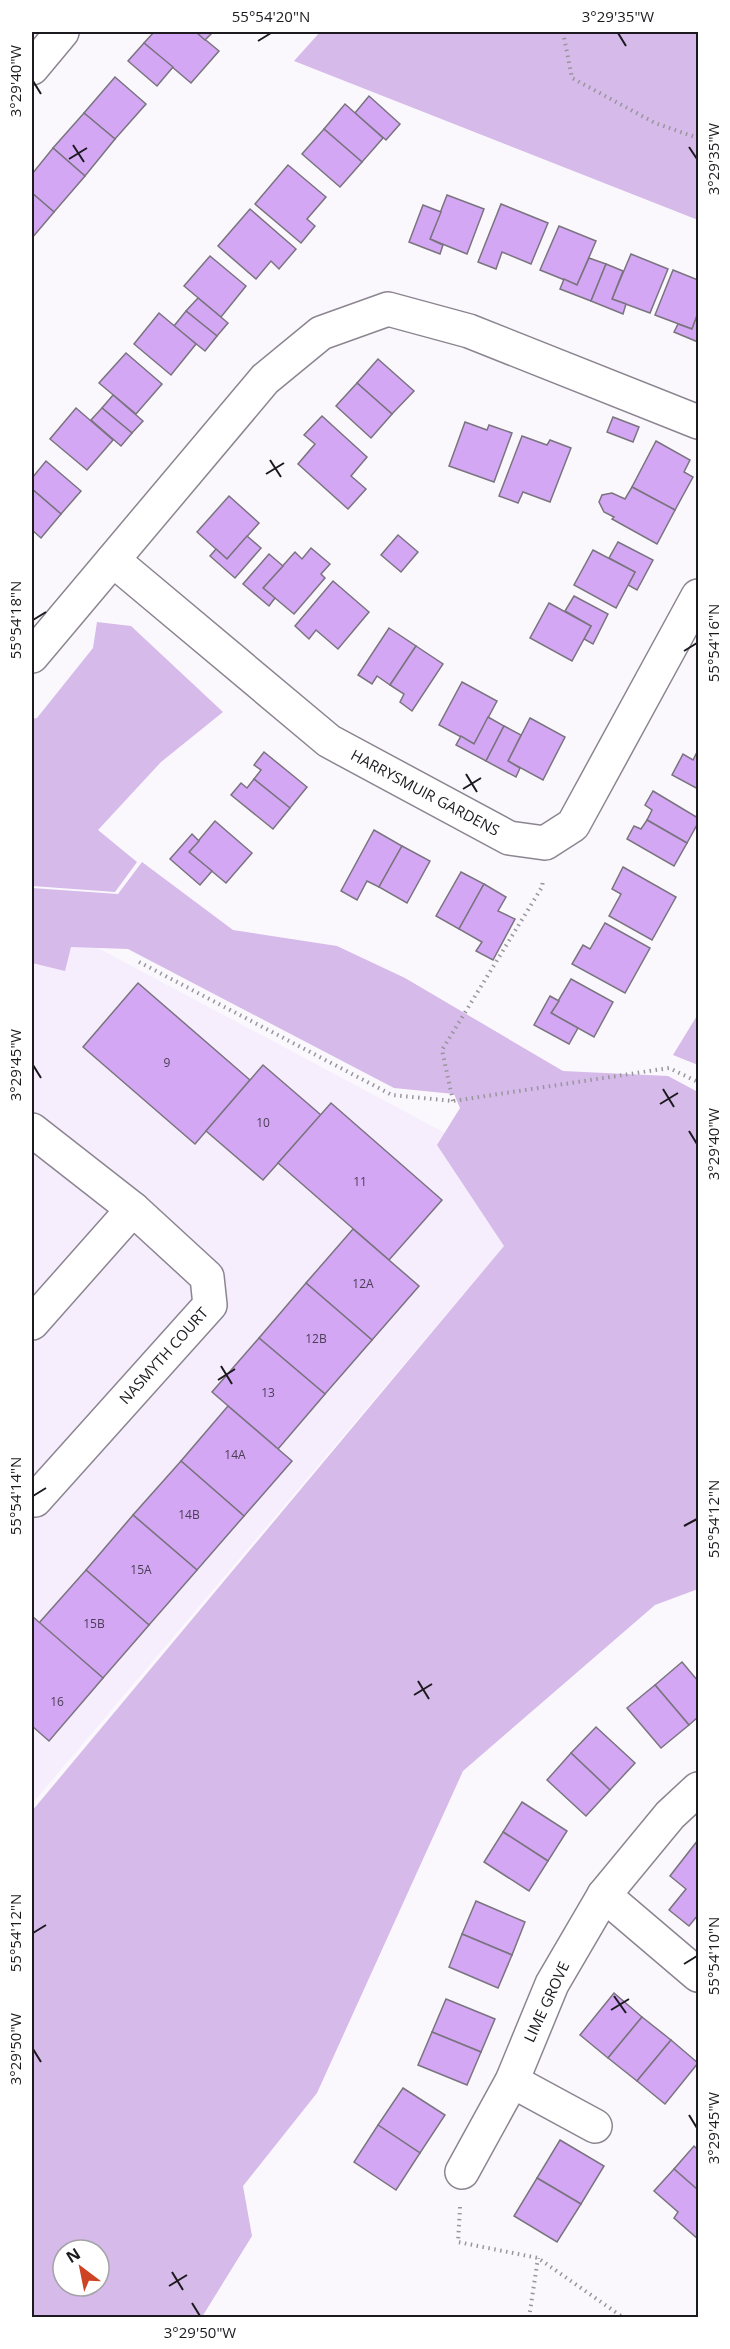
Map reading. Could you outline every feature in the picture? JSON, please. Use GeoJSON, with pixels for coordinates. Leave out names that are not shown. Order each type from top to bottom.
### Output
{"type":"FeatureCollection","features":[{"type":"Feature","properties":{"kind":"street"},"geometry":{"type":"LineString","coordinates":[[32,68],[62,32]]}},
{"type":"Feature","properties":{"kind":"street"},"geometry":{"type":"LineString","coordinates":[[32,656],[265,379],[321,333],[388,309],[470,331],[699,422]]}},
{"type":"Feature","properties":{"kind":"street","name":"HARRYSMUIR GARDENS"},"geometry":{"type":"LineString","coordinates":[[113,560],[329,741],[508,838],[545,843]]}},
{"type":"Feature","properties":{"kind":"street"},"geometry":{"type":"LineString","coordinates":[[545,843],[573,825],[699,596]]}},
{"type":"Feature","properties":{"kind":"street","name":"NASMYTH COURT"},"geometry":{"type":"LineString","coordinates":[[32,1130],[133,1209],[207,1277],[210,1305],[35,1500],[32,1500]]}},
{"type":"Feature","properties":{"kind":"street"},"geometry":{"type":"LineString","coordinates":[[32,1323],[133,1209]]}},
{"type":"Feature","properties":{"kind":"street","name":"LIME GROVE"},"geometry":{"type":"LineString","coordinates":[[462,2172],[513,2081],[552,1984],[604,1895],[669,1815],[699,1789]]}},
{"type":"Feature","properties":{"kind":"street"},"geometry":{"type":"LineString","coordinates":[[604,1895],[699,1975]]}},
{"type":"Feature","properties":{"kind":"street"},"geometry":{"type":"LineString","coordinates":[[513,2081],[595,2126]]}},
{"type":"Feature","properties":{"kind":"path"},"geometry":{"type":"LineString","coordinates":[[563,32],[572,78],[655,123],[699,138]]}},
{"type":"Feature","properties":{"kind":"path"},"geometry":{"type":"LineString","coordinates":[[453,1101],[442,1050],[542,887],[545,843]]}},
{"type":"Feature","properties":{"kind":"path"},"geometry":{"type":"LineString","coordinates":[[139,962],[392,1095],[453,1101],[669,1068],[699,1082]]}},
{"type":"Feature","properties":{"kind":"path"},"geometry":{"type":"LineString","coordinates":[[462,2172],[458,2242],[538,2258],[624,2318]]}},
{"type":"Feature","properties":{"kind":"path"},"geometry":{"type":"LineString","coordinates":[[529,2318],[538,2258]]}},
{"type":"Feature","properties":{"kind":"shaded area"},"geometry":{"type":"Polygon","coordinates":[[[320,32],[698,32],[698,220],[294,61],[320,32]]]}},
{"type":"Feature","properties":{"kind":"shaded area"},"geometry":{"type":"Polygon","coordinates":[[[97,622],[131,626],[223,712],[161,762],[98,830],[137,862],[115,892],[32,886],[32,719],[37,718],[93,648],[97,622]]]}},
{"type":"Feature","properties":{"kind":"shaded area"},"geometry":{"type":"Polygon","coordinates":[[[142,862],[233,930],[337,946],[405,978],[563,1071],[668,1076],[698,1092],[698,1589],[655,1605],[463,1771],[317,2093],[243,2186],[252,2236],[202,2317],[32,2317],[32,1811],[504,1246],[437,1145],[460,1108],[454,1094],[394,1088],[128,949],[71,947],[65,971],[32,963],[32,888],[118,894],[142,862]]]}},
{"type":"Feature","properties":{"kind":"shaded area"},"geometry":{"type":"Polygon","coordinates":[[[32,923],[53,924],[556,1192],[504,1246],[32,1804],[32,923]]]}},
{"type":"Feature","properties":{"kind":"shaded area"},"geometry":{"type":"Polygon","coordinates":[[[698,1014],[698,1065],[673,1055],[698,1014]]]}},
{"type":"Feature","properties":{"kind":"building"},"geometry":{"type":"Polygon","coordinates":[[[154,32],[196,32],[219,51],[191,83],[144,43],[154,32]]]}},
{"type":"Feature","properties":{"kind":"building"},"geometry":{"type":"Polygon","coordinates":[[[196,32],[213,32],[205,40],[196,32]]]}},
{"type":"Feature","properties":{"kind":"building"},"geometry":{"type":"Polygon","coordinates":[[[144,43],[173,67],[157,86],[128,61],[144,43]]]}},
{"type":"Feature","properties":{"kind":"building"},"geometry":{"type":"Polygon","coordinates":[[[115,77],[146,104],[115,139],[84,113],[115,77]]]}},
{"type":"Feature","properties":{"kind":"building"},"geometry":{"type":"Polygon","coordinates":[[[369,96],[400,124],[386,140],[355,113],[369,96]]]}},
{"type":"Feature","properties":{"kind":"building"},"geometry":{"type":"Polygon","coordinates":[[[345,104],[383,138],[362,162],[324,129],[345,104]]]}},
{"type":"Feature","properties":{"kind":"building"},"geometry":{"type":"Polygon","coordinates":[[[84,113],[115,139],[85,176],[53,148],[84,113]]]}},
{"type":"Feature","properties":{"kind":"building"},"geometry":{"type":"Polygon","coordinates":[[[324,129],[362,162],[340,187],[302,154],[324,129]]]}},
{"type":"Feature","properties":{"kind":"building"},"geometry":{"type":"Polygon","coordinates":[[[53,148],[85,176],[54,212],[32,193],[32,174],[53,148]]]}},
{"type":"Feature","properties":{"kind":"building"},"geometry":{"type":"Polygon","coordinates":[[[288,165],[326,197],[307,219],[315,226],[301,243],[255,204],[288,165]]]}},
{"type":"Feature","properties":{"kind":"building"},"geometry":{"type":"Polygon","coordinates":[[[32,193],[54,212],[32,238],[32,193]]]}},
{"type":"Feature","properties":{"kind":"building"},"geometry":{"type":"Polygon","coordinates":[[[447,195],[484,209],[467,254],[430,239],[447,195]]]}},
{"type":"Feature","properties":{"kind":"building"},"geometry":{"type":"Polygon","coordinates":[[[501,204],[548,223],[531,264],[502,252],[496,269],[478,262],[501,204]]]}},
{"type":"Feature","properties":{"kind":"building"},"geometry":{"type":"Polygon","coordinates":[[[423,205],[441,212],[430,239],[443,245],[440,254],[409,242],[423,205]]]}},
{"type":"Feature","properties":{"kind":"building"},"geometry":{"type":"Polygon","coordinates":[[[250,209],[296,249],[279,269],[271,261],[256,279],[218,246],[250,209]]]}},
{"type":"Feature","properties":{"kind":"building"},"geometry":{"type":"Polygon","coordinates":[[[559,226],[596,241],[577,285],[540,270],[559,226]]]}},
{"type":"Feature","properties":{"kind":"building"},"geometry":{"type":"Polygon","coordinates":[[[631,254],[668,269],[650,313],[612,299],[631,254]]]}},
{"type":"Feature","properties":{"kind":"building"},"geometry":{"type":"Polygon","coordinates":[[[210,256],[246,286],[221,317],[184,286],[210,256]]]}},
{"type":"Feature","properties":{"kind":"building"},"geometry":{"type":"Polygon","coordinates":[[[589,258],[606,264],[591,301],[560,289],[564,279],[577,285],[589,258]]]}},
{"type":"Feature","properties":{"kind":"building"},"geometry":{"type":"Polygon","coordinates":[[[606,264],[623,271],[612,299],[626,304],[623,314],[591,301],[606,264]]]}},
{"type":"Feature","properties":{"kind":"building"},"geometry":{"type":"Polygon","coordinates":[[[673,270],[698,280],[698,313],[692,329],[655,315],[673,270]]]}},
{"type":"Feature","properties":{"kind":"building"},"geometry":{"type":"Polygon","coordinates":[[[198,298],[228,323],[217,336],[186,311],[198,298]]]}},
{"type":"Feature","properties":{"kind":"building"},"geometry":{"type":"Polygon","coordinates":[[[186,311],[217,336],[205,351],[174,326],[186,311]]]}},
{"type":"Feature","properties":{"kind":"building"},"geometry":{"type":"Polygon","coordinates":[[[159,313],[196,344],[171,375],[134,344],[159,313]]]}},
{"type":"Feature","properties":{"kind":"building"},"geometry":{"type":"Polygon","coordinates":[[[698,313],[698,342],[674,332],[678,324],[692,329],[698,313]]]}},
{"type":"Feature","properties":{"kind":"building"},"geometry":{"type":"Polygon","coordinates":[[[126,353],[162,384],[136,414],[99,383],[126,353]]]}},
{"type":"Feature","properties":{"kind":"building"},"geometry":{"type":"Polygon","coordinates":[[[378,359],[414,391],[392,414],[357,383],[378,359]]]}},
{"type":"Feature","properties":{"kind":"building"},"geometry":{"type":"Polygon","coordinates":[[[357,383],[392,414],[371,438],[336,406],[357,383]]]}},
{"type":"Feature","properties":{"kind":"building"},"geometry":{"type":"Polygon","coordinates":[[[113,395],[143,421],[132,433],[102,408],[113,395]]]}},
{"type":"Feature","properties":{"kind":"building"},"geometry":{"type":"Polygon","coordinates":[[[76,408],[113,440],[87,470],[50,439],[76,408]]]}},
{"type":"Feature","properties":{"kind":"building"},"geometry":{"type":"Polygon","coordinates":[[[102,408],[132,433],[121,446],[91,420],[102,408]]]}},
{"type":"Feature","properties":{"kind":"building"},"geometry":{"type":"Polygon","coordinates":[[[322,416],[367,457],[351,476],[366,489],[348,509],[298,464],[315,444],[304,435],[322,416]]]}},
{"type":"Feature","properties":{"kind":"building"},"geometry":{"type":"Polygon","coordinates":[[[613,417],[639,427],[633,442],[607,432],[613,417]]]}},
{"type":"Feature","properties":{"kind":"building"},"geometry":{"type":"Polygon","coordinates":[[[465,422],[487,430],[489,425],[512,433],[494,482],[449,466],[465,422]]]}},
{"type":"Feature","properties":{"kind":"building"},"geometry":{"type":"Polygon","coordinates":[[[522,436],[547,445],[550,440],[571,448],[550,502],[523,492],[518,503],[499,496],[522,436]]]}},
{"type":"Feature","properties":{"kind":"building"},"geometry":{"type":"Polygon","coordinates":[[[656,441],[690,460],[684,472],[693,477],[675,510],[632,487],[656,441]]]}},
{"type":"Feature","properties":{"kind":"building"},"geometry":{"type":"Polygon","coordinates":[[[46,461],[81,491],[61,514],[32,489],[32,478],[46,461]]]}},
{"type":"Feature","properties":{"kind":"building"},"geometry":{"type":"Polygon","coordinates":[[[632,487],[675,510],[657,544],[612,519],[614,517],[604,512],[599,502],[602,495],[612,493],[625,499],[632,487]]]}},
{"type":"Feature","properties":{"kind":"building"},"geometry":{"type":"Polygon","coordinates":[[[32,489],[61,514],[41,538],[32,530],[32,489]]]}},
{"type":"Feature","properties":{"kind":"building"},"geometry":{"type":"Polygon","coordinates":[[[229,496],[259,523],[227,559],[197,532],[229,496]]]}},
{"type":"Feature","properties":{"kind":"building"},"geometry":{"type":"Polygon","coordinates":[[[398,535],[418,552],[401,572],[381,555],[398,535]]]}},
{"type":"Feature","properties":{"kind":"building"},"geometry":{"type":"Polygon","coordinates":[[[247,536],[261,548],[235,578],[210,556],[216,549],[227,559],[247,536]]]}},
{"type":"Feature","properties":{"kind":"building"},"geometry":{"type":"Polygon","coordinates":[[[618,542],[653,560],[637,590],[628,585],[635,572],[609,558],[618,542]]]}},
{"type":"Feature","properties":{"kind":"building"},"geometry":{"type":"Polygon","coordinates":[[[311,548],[330,564],[321,574],[325,578],[294,614],[263,588],[295,552],[302,559],[311,548]]]}},
{"type":"Feature","properties":{"kind":"building"},"geometry":{"type":"Polygon","coordinates":[[[593,550],[635,572],[616,608],[574,585],[593,550]]]}},
{"type":"Feature","properties":{"kind":"building"},"geometry":{"type":"Polygon","coordinates":[[[269,554],[283,566],[263,588],[275,598],[269,606],[243,584],[269,554]]]}},
{"type":"Feature","properties":{"kind":"building"},"geometry":{"type":"Polygon","coordinates":[[[333,581],[369,612],[338,649],[316,630],[309,639],[295,626],[333,581]]]}},
{"type":"Feature","properties":{"kind":"building"},"geometry":{"type":"Polygon","coordinates":[[[574,596],[608,614],[593,644],[584,639],[591,626],[565,611],[574,596]]]}},
{"type":"Feature","properties":{"kind":"building"},"geometry":{"type":"Polygon","coordinates":[[[549,603],[591,626],[572,661],[530,638],[549,603]]]}},
{"type":"Feature","properties":{"kind":"building"},"geometry":{"type":"Polygon","coordinates":[[[389,628],[416,646],[390,685],[377,676],[372,684],[358,675],[389,628]]]}},
{"type":"Feature","properties":{"kind":"building"},"geometry":{"type":"Polygon","coordinates":[[[416,646],[443,664],[412,711],[400,702],[404,694],[390,685],[416,646]]]}},
{"type":"Feature","properties":{"kind":"building"},"geometry":{"type":"Polygon","coordinates":[[[462,682],[497,701],[474,744],[439,725],[462,682]]]}},
{"type":"Feature","properties":{"kind":"building"},"geometry":{"type":"Polygon","coordinates":[[[488,717],[504,726],[486,761],[456,745],[461,736],[474,744],[488,717]]]}},
{"type":"Feature","properties":{"kind":"building"},"geometry":{"type":"Polygon","coordinates":[[[530,718],[565,737],[543,780],[508,761],[530,718]]]}},
{"type":"Feature","properties":{"kind":"building"},"geometry":{"type":"Polygon","coordinates":[[[504,726],[521,735],[508,761],[520,768],[516,777],[486,761],[504,726]]]}},
{"type":"Feature","properties":{"kind":"building"},"geometry":{"type":"Polygon","coordinates":[[[698,750],[698,789],[672,775],[683,754],[693,760],[698,750]]]}},
{"type":"Feature","properties":{"kind":"building"},"geometry":{"type":"Polygon","coordinates":[[[264,752],[307,787],[290,808],[254,779],[261,770],[254,765],[264,752]]]}},
{"type":"Feature","properties":{"kind":"building"},"geometry":{"type":"Polygon","coordinates":[[[254,779],[290,808],[273,829],[231,795],[241,783],[247,788],[254,779]]]}},
{"type":"Feature","properties":{"kind":"building"},"geometry":{"type":"Polygon","coordinates":[[[653,791],[698,818],[698,823],[687,843],[647,820],[652,810],[645,805],[653,791]]]}},
{"type":"Feature","properties":{"kind":"building"},"geometry":{"type":"Polygon","coordinates":[[[647,820],[687,843],[674,866],[627,839],[634,826],[641,829],[647,820]]]}},
{"type":"Feature","properties":{"kind":"building"},"geometry":{"type":"Polygon","coordinates":[[[215,821],[252,853],[226,883],[189,852],[215,821]]]}},
{"type":"Feature","properties":{"kind":"building"},"geometry":{"type":"Polygon","coordinates":[[[374,830],[402,846],[379,887],[367,881],[357,900],[341,891],[374,830]]]}},
{"type":"Feature","properties":{"kind":"building"},"geometry":{"type":"Polygon","coordinates":[[[192,834],[199,841],[189,852],[212,871],[200,885],[170,859],[192,834]]]}},
{"type":"Feature","properties":{"kind":"building"},"geometry":{"type":"Polygon","coordinates":[[[402,846],[430,861],[407,903],[379,887],[402,846]]]}},
{"type":"Feature","properties":{"kind":"building"},"geometry":{"type":"Polygon","coordinates":[[[623,867],[676,897],[652,940],[609,916],[621,894],[612,889],[623,867]]]}},
{"type":"Feature","properties":{"kind":"building"},"geometry":{"type":"Polygon","coordinates":[[[461,872],[484,884],[459,929],[436,916],[461,872]]]}},
{"type":"Feature","properties":{"kind":"building"},"geometry":{"type":"Polygon","coordinates":[[[484,884],[506,897],[498,911],[515,919],[493,960],[476,951],[482,942],[459,929],[484,884]]]}},
{"type":"Feature","properties":{"kind":"building"},"geometry":{"type":"Polygon","coordinates":[[[605,923],[650,948],[625,993],[572,964],[583,945],[590,949],[605,923]]]}},
{"type":"Feature","properties":{"kind":"building"},"geometry":{"type":"Polygon","coordinates":[[[571,979],[613,1002],[594,1037],[551,1013],[571,979]]]}},
{"type":"Feature","properties":{"kind":"building"},"geometry":{"type":"Polygon","coordinates":[[[138,983],[250,1080],[195,1144],[83,1047],[138,983]]]}},
{"type":"Feature","properties":{"kind":"building"},"geometry":{"type":"Polygon","coordinates":[[[550,996],[559,1001],[551,1013],[578,1028],[569,1044],[534,1025],[550,996]]]}},
{"type":"Feature","properties":{"kind":"building"},"geometry":{"type":"Polygon","coordinates":[[[263,1065],[321,1115],[263,1180],[206,1131],[263,1065]]]}},
{"type":"Feature","properties":{"kind":"building"},"geometry":{"type":"Polygon","coordinates":[[[331,1103],[442,1200],[389,1260],[278,1163],[331,1103]]]}},
{"type":"Feature","properties":{"kind":"building"},"geometry":{"type":"Polygon","coordinates":[[[353,1229],[419,1286],[372,1340],[306,1283],[353,1229]]]}},
{"type":"Feature","properties":{"kind":"building"},"geometry":{"type":"Polygon","coordinates":[[[306,1283],[372,1340],[325,1394],[259,1338],[306,1283]]]}},
{"type":"Feature","properties":{"kind":"building"},"geometry":{"type":"Polygon","coordinates":[[[259,1338],[325,1394],[278,1449],[212,1392],[259,1338]]]}},
{"type":"Feature","properties":{"kind":"building"},"geometry":{"type":"Polygon","coordinates":[[[228,1406],[292,1461],[244,1516],[181,1461],[228,1406]]]}},
{"type":"Feature","properties":{"kind":"building"},"geometry":{"type":"Polygon","coordinates":[[[181,1461],[244,1516],[197,1570],[133,1515],[181,1461]]]}},
{"type":"Feature","properties":{"kind":"building"},"geometry":{"type":"Polygon","coordinates":[[[133,1515],[197,1570],[149,1625],[86,1570],[133,1515]]]}},
{"type":"Feature","properties":{"kind":"building"},"geometry":{"type":"Polygon","coordinates":[[[86,1570],[149,1625],[103,1678],[39,1623],[86,1570]]]}},
{"type":"Feature","properties":{"kind":"building"},"geometry":{"type":"Polygon","coordinates":[[[32,1616],[103,1678],[49,1741],[32,1726],[32,1616]]]}},
{"type":"Feature","properties":{"kind":"building"},"geometry":{"type":"Polygon","coordinates":[[[682,1662],[698,1681],[698,1717],[689,1725],[655,1685],[682,1662]]]}},
{"type":"Feature","properties":{"kind":"building"},"geometry":{"type":"Polygon","coordinates":[[[655,1685],[689,1725],[661,1748],[627,1708],[655,1685]]]}},
{"type":"Feature","properties":{"kind":"building"},"geometry":{"type":"Polygon","coordinates":[[[596,1727],[635,1763],[610,1790],[571,1753],[596,1727]]]}},
{"type":"Feature","properties":{"kind":"building"},"geometry":{"type":"Polygon","coordinates":[[[571,1753],[610,1790],[586,1816],[547,1780],[571,1753]]]}},
{"type":"Feature","properties":{"kind":"building"},"geometry":{"type":"Polygon","coordinates":[[[522,1802],[567,1831],[548,1861],[503,1832],[522,1802]]]}},
{"type":"Feature","properties":{"kind":"building"},"geometry":{"type":"Polygon","coordinates":[[[503,1832],[548,1861],[529,1891],[484,1862],[503,1832]]]}},
{"type":"Feature","properties":{"kind":"building"},"geometry":{"type":"Polygon","coordinates":[[[698,1840],[698,1915],[689,1926],[669,1910],[686,1889],[670,1876],[698,1840]]]}},
{"type":"Feature","properties":{"kind":"building"},"geometry":{"type":"Polygon","coordinates":[[[476,1901],[525,1922],[512,1955],[462,1934],[476,1901]]]}},
{"type":"Feature","properties":{"kind":"building"},"geometry":{"type":"Polygon","coordinates":[[[462,1934],[512,1955],[498,1988],[449,1967],[462,1934]]]}},
{"type":"Feature","properties":{"kind":"building"},"geometry":{"type":"Polygon","coordinates":[[[614,1993],[642,2017],[608,2058],[580,2035],[614,1993]]]}},
{"type":"Feature","properties":{"kind":"building"},"geometry":{"type":"Polygon","coordinates":[[[446,1999],[495,2019],[481,2052],[432,2032],[446,1999]]]}},
{"type":"Feature","properties":{"kind":"building"},"geometry":{"type":"Polygon","coordinates":[[[642,2017],[671,2040],[637,2081],[608,2058],[642,2017]]]}},
{"type":"Feature","properties":{"kind":"building"},"geometry":{"type":"Polygon","coordinates":[[[432,2032],[481,2052],[467,2085],[418,2065],[432,2032]]]}},
{"type":"Feature","properties":{"kind":"building"},"geometry":{"type":"Polygon","coordinates":[[[671,2040],[698,2063],[665,2104],[637,2081],[671,2040]]]}},
{"type":"Feature","properties":{"kind":"building"},"geometry":{"type":"Polygon","coordinates":[[[403,2088],[445,2115],[420,2153],[378,2125],[403,2088]]]}},
{"type":"Feature","properties":{"kind":"building"},"geometry":{"type":"Polygon","coordinates":[[[378,2125],[420,2153],[396,2190],[354,2162],[378,2125]]]}},
{"type":"Feature","properties":{"kind":"building"},"geometry":{"type":"Polygon","coordinates":[[[560,2140],[604,2166],[581,2204],[537,2178],[560,2140]]]}},
{"type":"Feature","properties":{"kind":"building"},"geometry":{"type":"Polygon","coordinates":[[[694,2146],[698,2150],[698,2190],[674,2169],[694,2146]]]}},
{"type":"Feature","properties":{"kind":"building"},"geometry":{"type":"Polygon","coordinates":[[[674,2169],[698,2190],[698,2239],[674,2218],[678,2212],[654,2191],[674,2169]]]}},
{"type":"Feature","properties":{"kind":"building"},"geometry":{"type":"Polygon","coordinates":[[[537,2178],[581,2204],[557,2242],[514,2216],[537,2178]]]}}]}
